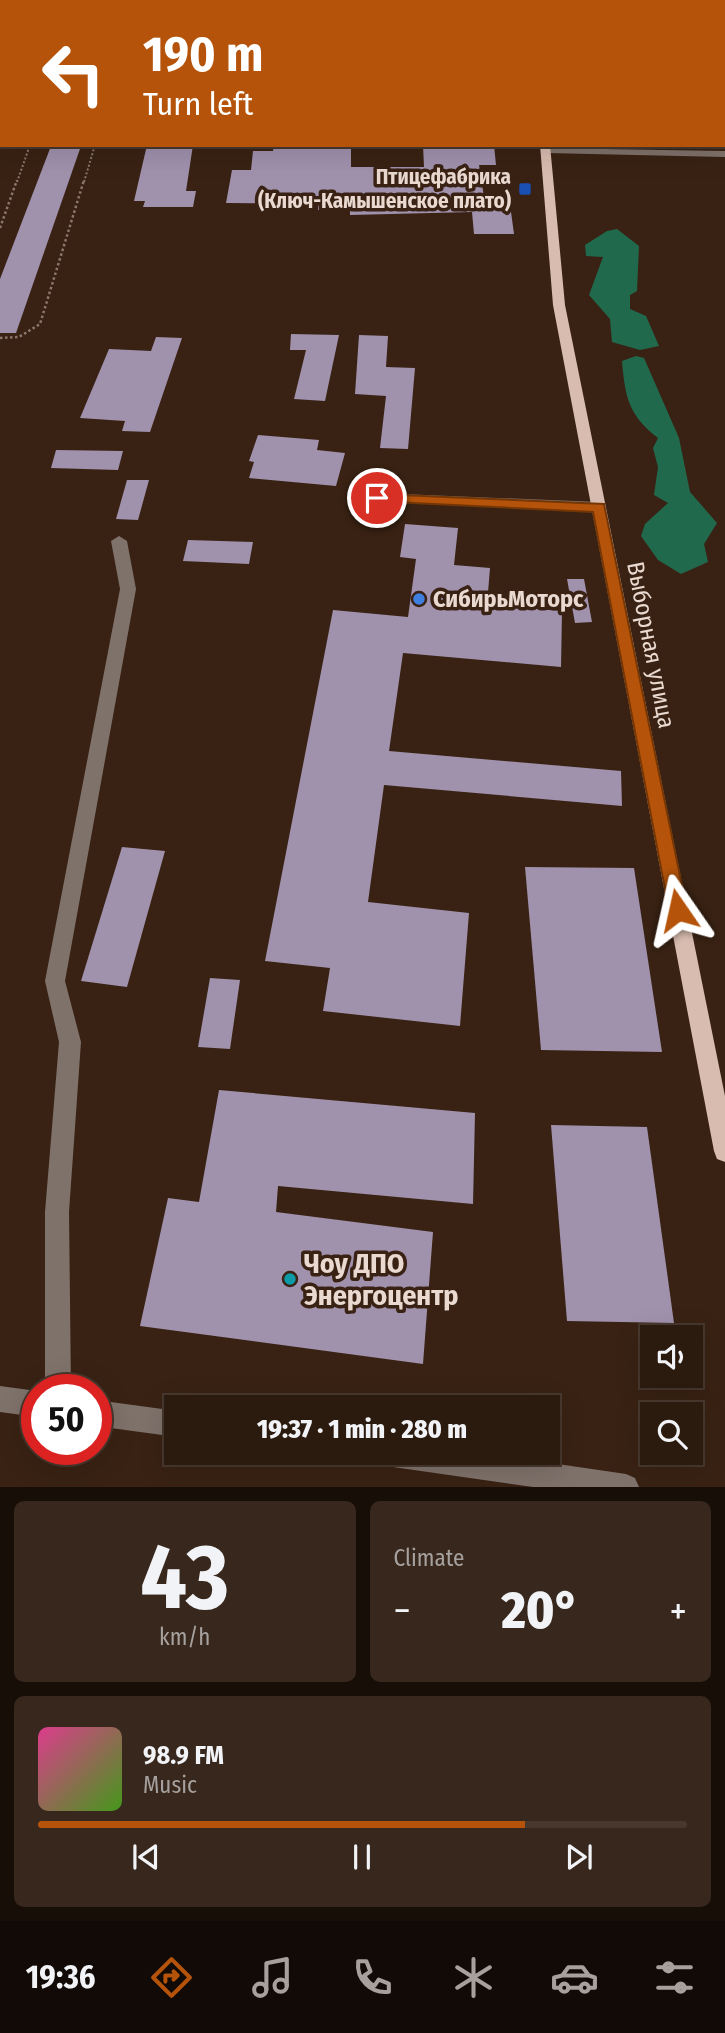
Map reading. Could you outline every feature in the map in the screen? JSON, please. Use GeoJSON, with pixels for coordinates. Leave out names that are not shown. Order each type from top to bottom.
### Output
{"type":"FeatureCollection","features":[{"type":"Feature","properties":{"kind":"main road","name":"Выборная улица"},"geometry":{"type":"LineString","coordinates":[[544,147],[559,305],[725,1151]]}},
{"type":"Feature","properties":{"kind":"street"},"geometry":{"type":"LineString","coordinates":[[544,147],[725,154]]}},
{"type":"Feature","properties":{"kind":"street"},"geometry":{"type":"LineString","coordinates":[[377,498],[599,508]]}},
{"type":"Feature","properties":{"kind":"street"},"geometry":{"type":"LineString","coordinates":[[58,1374],[57,1212],[70,1042],[55,981],[128,589],[119,541]]}},
{"type":"Feature","properties":{"kind":"street"},"geometry":{"type":"LineString","coordinates":[[0,1399],[21,1402]]}},
{"type":"Feature","properties":{"kind":"street"},"geometry":{"type":"LineString","coordinates":[[112,1415],[164,1422]]}},
{"type":"Feature","properties":{"kind":"street"},"geometry":{"type":"LineString","coordinates":[[471,1465],[626,1487]]}},
{"type":"Feature","properties":{"kind":"path"},"geometry":{"type":"LineString","coordinates":[[0,228],[29,147]]}},
{"type":"Feature","properties":{"kind":"path"},"geometry":{"type":"LineString","coordinates":[[0,338],[19,337],[40,324],[94,147]]}},
{"type":"Feature","properties":{"kind":"green space"},"geometry":{"type":"Polygon","coordinates":[[[617,229],[639,246],[637,291],[630,295],[630,309],[646,316],[659,346],[640,350],[612,342],[610,319],[589,295],[603,257],[586,256],[585,245],[607,231],[617,229]]]}},
{"type":"Feature","properties":{"kind":"green space"},"geometry":{"type":"Polygon","coordinates":[[[636,356],[644,358],[679,438],[690,492],[717,523],[704,544],[708,562],[681,574],[658,560],[641,536],[645,524],[668,503],[654,495],[658,467],[653,448],[658,438],[634,413],[627,395],[622,361],[636,356]]]}},
{"type":"Feature","properties":{"kind":"building"},"geometry":{"type":"Polygon","coordinates":[[[51,147],[81,147],[16,333],[0,333],[0,279],[51,147]]]}},
{"type":"Feature","properties":{"kind":"building"},"geometry":{"type":"Polygon","coordinates":[[[147,147],[193,147],[186,191],[196,191],[193,207],[143,207],[145,201],[134,201],[147,147]]]}},
{"type":"Feature","properties":{"kind":"building"},"geometry":{"type":"Polygon","coordinates":[[[274,147],[351,147],[351,167],[424,167],[423,147],[494,147],[496,165],[479,165],[484,197],[509,197],[514,234],[474,234],[472,212],[350,215],[350,210],[318,210],[318,204],[226,203],[232,170],[251,170],[253,151],[273,151],[274,147]]]}},
{"type":"Feature","properties":{"kind":"building"},"geometry":{"type":"Polygon","coordinates":[[[291,334],[339,335],[325,401],[294,399],[306,350],[290,350],[291,334]]]}},
{"type":"Feature","properties":{"kind":"building"},"geometry":{"type":"Polygon","coordinates":[[[359,335],[388,336],[386,367],[415,368],[408,449],[380,448],[386,396],[355,394],[359,335]]]}},
{"type":"Feature","properties":{"kind":"building"},"geometry":{"type":"Polygon","coordinates":[[[156,337],[182,338],[150,432],[122,431],[125,421],[80,418],[109,349],[151,351],[156,337]]]}},
{"type":"Feature","properties":{"kind":"building"},"geometry":{"type":"Polygon","coordinates":[[[258,435],[319,440],[317,450],[345,453],[336,486],[249,478],[254,462],[249,461],[258,435]]]}},
{"type":"Feature","properties":{"kind":"building"},"geometry":{"type":"Polygon","coordinates":[[[56,450],[123,451],[118,470],[51,468],[56,450]]]}},
{"type":"Feature","properties":{"kind":"building"},"geometry":{"type":"Polygon","coordinates":[[[127,480],[149,480],[138,520],[116,519],[127,480]]]}},
{"type":"Feature","properties":{"kind":"building"},"geometry":{"type":"Polygon","coordinates":[[[405,524],[458,528],[454,565],[490,568],[487,605],[562,611],[561,667],[403,653],[389,751],[621,771],[622,806],[384,785],[368,902],[469,913],[460,1026],[323,1011],[330,968],[265,961],[333,610],[408,617],[416,559],[400,557],[405,524]]]}},
{"type":"Feature","properties":{"kind":"building"},"geometry":{"type":"Polygon","coordinates":[[[188,540],[253,542],[249,564],[183,561],[188,540]]]}},
{"type":"Feature","properties":{"kind":"building"},"geometry":{"type":"Polygon","coordinates":[[[567,579],[584,579],[592,622],[575,623],[567,579]]]}},
{"type":"Feature","properties":{"kind":"building"},"geometry":{"type":"Polygon","coordinates":[[[122,847],[165,851],[127,987],[81,981],[122,847]]]}},
{"type":"Feature","properties":{"kind":"building"},"geometry":{"type":"Polygon","coordinates":[[[525,867],[634,868],[662,1052],[541,1050],[525,867]]]}},
{"type":"Feature","properties":{"kind":"building"},"geometry":{"type":"Polygon","coordinates":[[[210,978],[240,980],[230,1049],[198,1047],[210,978]]]}},
{"type":"Feature","properties":{"kind":"building"},"geometry":{"type":"Polygon","coordinates":[[[219,1090],[475,1113],[473,1204],[278,1186],[276,1212],[433,1232],[423,1364],[140,1326],[168,1198],[199,1202],[219,1090]]]}},
{"type":"Feature","properties":{"kind":"building"},"geometry":{"type":"Polygon","coordinates":[[[551,1125],[647,1127],[674,1323],[567,1321],[551,1125]]]}},
{"type":"Feature","properties":{"kind":"place","name":"Птицефабрика (Ключ-Камышенское плато)"},"geometry":{"type":"Point","coordinates":[525,189]}},
{"type":"Feature","properties":{"kind":"place","name":"СибирьМоторс"},"geometry":{"type":"Point","coordinates":[419,599]}},
{"type":"Feature","properties":{"kind":"place","name":"Чоу ДПО Энергоцентр"},"geometry":{"type":"Point","coordinates":[290,1279]}},
{"type":"Feature","properties":{"kind":"route"},"geometry":{"type":"LineString","coordinates":[[377,498],[599,508],[678,910]]}}]}
